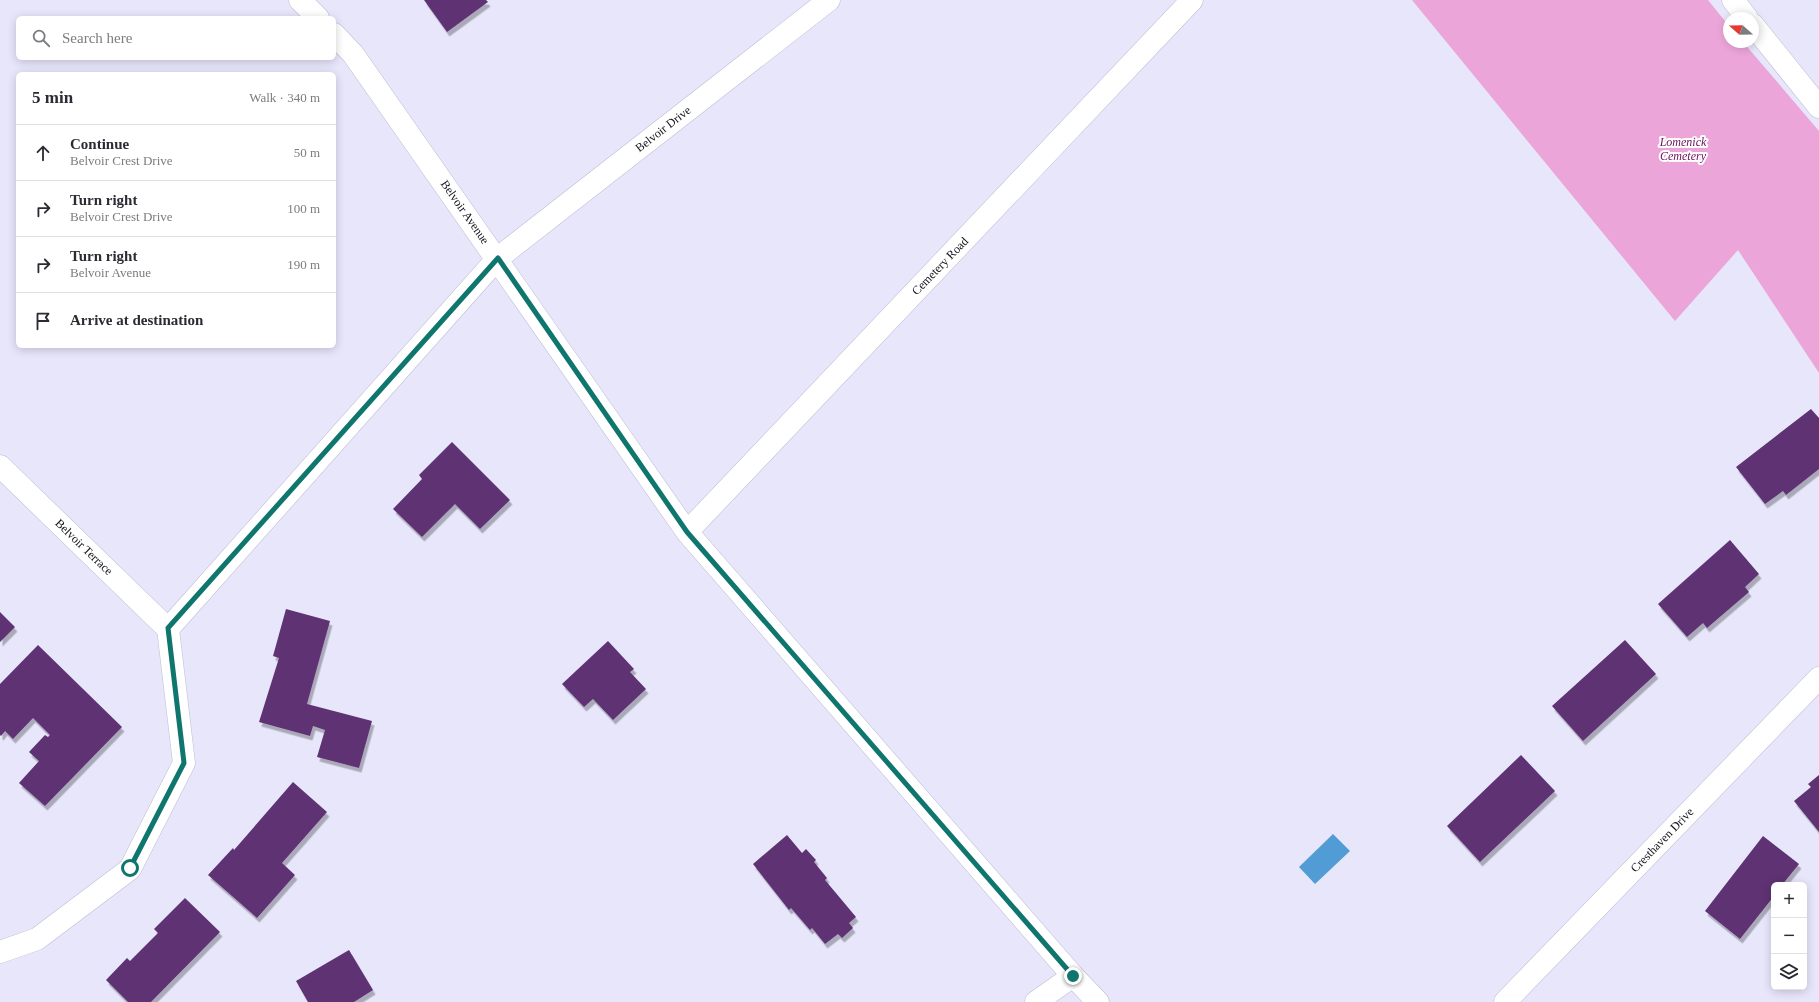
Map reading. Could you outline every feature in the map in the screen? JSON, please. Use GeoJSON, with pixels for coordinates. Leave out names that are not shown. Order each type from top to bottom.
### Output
{"type":"FeatureCollection","features":[{"type":"Feature","properties":{"kind":"street"},"geometry":{"type":"LineString","coordinates":[[300,0],[316,16]]}},
{"type":"Feature","properties":{"kind":"street","name":"Belvoir Drive"},"geometry":{"type":"LineString","coordinates":[[168,628],[498,258],[829,0]]}},
{"type":"Feature","properties":{"kind":"street","name":"Cemetery Road"},"geometry":{"type":"LineString","coordinates":[[687,532],[1192,0]]}},
{"type":"Feature","properties":{"kind":"street"},"geometry":{"type":"LineString","coordinates":[[1733,0],[1742,12]]}},
{"type":"Feature","properties":{"kind":"street"},"geometry":{"type":"LineString","coordinates":[[1759,32],[1819,107]]}},
{"type":"Feature","properties":{"kind":"street","name":"Belvoir Avenue"},"geometry":{"type":"LineString","coordinates":[[336,36],[353,54],[498,258],[687,532],[1073,976],[1098,1002]]}},
{"type":"Feature","properties":{"kind":"street","name":"Belvoir Terrace"},"geometry":{"type":"LineString","coordinates":[[0,466],[168,628]]}},
{"type":"Feature","properties":{"kind":"street"},"geometry":{"type":"LineString","coordinates":[[0,952],[37,939],[130,868],[184,763],[168,628]]}},
{"type":"Feature","properties":{"kind":"street","name":"Cresthaven Drive"},"geometry":{"type":"LineString","coordinates":[[1505,1002],[1819,678]]}},
{"type":"Feature","properties":{"kind":"street"},"geometry":{"type":"LineString","coordinates":[[1036,1002],[1073,976]]}},
{"type":"Feature","properties":{"kind":"green space","name":"Lomenick Cemetery"},"geometry":{"type":"Polygon","coordinates":[[[1412,0],[1708,0],[1723,19],[1723,48],[1748,48],[1819,131],[1819,373],[1738,250],[1675,321],[1412,0]]]}},
{"type":"Feature","properties":{"kind":"water"},"geometry":{"type":"Polygon","coordinates":[[[1333,834],[1350,851],[1315,884],[1299,867],[1333,834]]]}},
{"type":"Feature","properties":{"kind":"building"},"geometry":{"type":"Polygon","coordinates":[[[424,0],[486,0],[488,2],[447,32],[424,0]]]}},
{"type":"Feature","properties":{"kind":"building"},"geometry":{"type":"Polygon","coordinates":[[[1811,409],[1819,418],[1819,469],[1786,495],[1783,491],[1765,504],[1736,467],[1811,409]]]}},
{"type":"Feature","properties":{"kind":"building"},"geometry":{"type":"Polygon","coordinates":[[[452,442],[510,500],[480,529],[455,504],[422,537],[393,509],[422,479],[419,475],[452,442]]]}},
{"type":"Feature","properties":{"kind":"building"},"geometry":{"type":"Polygon","coordinates":[[[1730,540],[1759,574],[1745,587],[1749,592],[1707,628],[1703,623],[1687,637],[1658,604],[1730,540]]]}},
{"type":"Feature","properties":{"kind":"building"},"geometry":{"type":"Polygon","coordinates":[[[286,609],[330,621],[307,704],[372,721],[359,768],[317,757],[325,730],[313,726],[310,736],[259,722],[279,658],[273,656],[286,609]]]}},
{"type":"Feature","properties":{"kind":"building"},"geometry":{"type":"Polygon","coordinates":[[[0,612],[15,627],[0,642],[0,612]]]}},
{"type":"Feature","properties":{"kind":"building"},"geometry":{"type":"Polygon","coordinates":[[[1625,640],[1656,674],[1583,741],[1552,706],[1625,640]]]}},
{"type":"Feature","properties":{"kind":"building"},"geometry":{"type":"Polygon","coordinates":[[[608,641],[634,669],[630,672],[646,689],[613,720],[593,699],[584,707],[562,684],[608,641]]]}},
{"type":"Feature","properties":{"kind":"building"},"geometry":{"type":"Polygon","coordinates":[[[38,645],[122,727],[45,806],[19,783],[39,761],[29,752],[45,735],[48,737],[50,735],[33,718],[13,739],[5,731],[1,736],[0,735],[0,684],[38,645]]]}},
{"type":"Feature","properties":{"kind":"building"},"geometry":{"type":"Polygon","coordinates":[[[1521,755],[1555,791],[1480,862],[1447,826],[1521,755]]]}},
{"type":"Feature","properties":{"kind":"building"},"geometry":{"type":"Polygon","coordinates":[[[1819,775],[1819,832],[1794,801],[1811,787],[1808,784],[1819,775]]]}},
{"type":"Feature","properties":{"kind":"building"},"geometry":{"type":"Polygon","coordinates":[[[293,782],[327,812],[282,863],[295,875],[257,918],[208,875],[233,848],[234,850],[293,782]]]}},
{"type":"Feature","properties":{"kind":"building"},"geometry":{"type":"Polygon","coordinates":[[[787,835],[802,853],[806,849],[816,860],[814,862],[827,878],[825,880],[856,917],[849,923],[853,928],[842,938],[838,934],[825,944],[812,928],[810,930],[791,908],[789,910],[753,864],[787,835]]]}},
{"type":"Feature","properties":{"kind":"building"},"geometry":{"type":"Polygon","coordinates":[[[1763,836],[1799,864],[1784,882],[1771,882],[1771,900],[1740,939],[1705,911],[1763,836]]]}},
{"type":"Feature","properties":{"kind":"building"},"geometry":{"type":"Polygon","coordinates":[[[185,898],[220,932],[151,1002],[128,1002],[106,980],[127,958],[130,961],[158,933],[154,929],[185,898]]]}},
{"type":"Feature","properties":{"kind":"building"},"geometry":{"type":"Polygon","coordinates":[[[349,950],[373,990],[354,1002],[308,1002],[296,981],[349,950]]]}},
{"type":"Feature","properties":{"kind":"route"},"geometry":{"type":"LineString","coordinates":[[130,868],[184,763],[168,628],[498,258],[687,532],[1073,976]]}}]}
